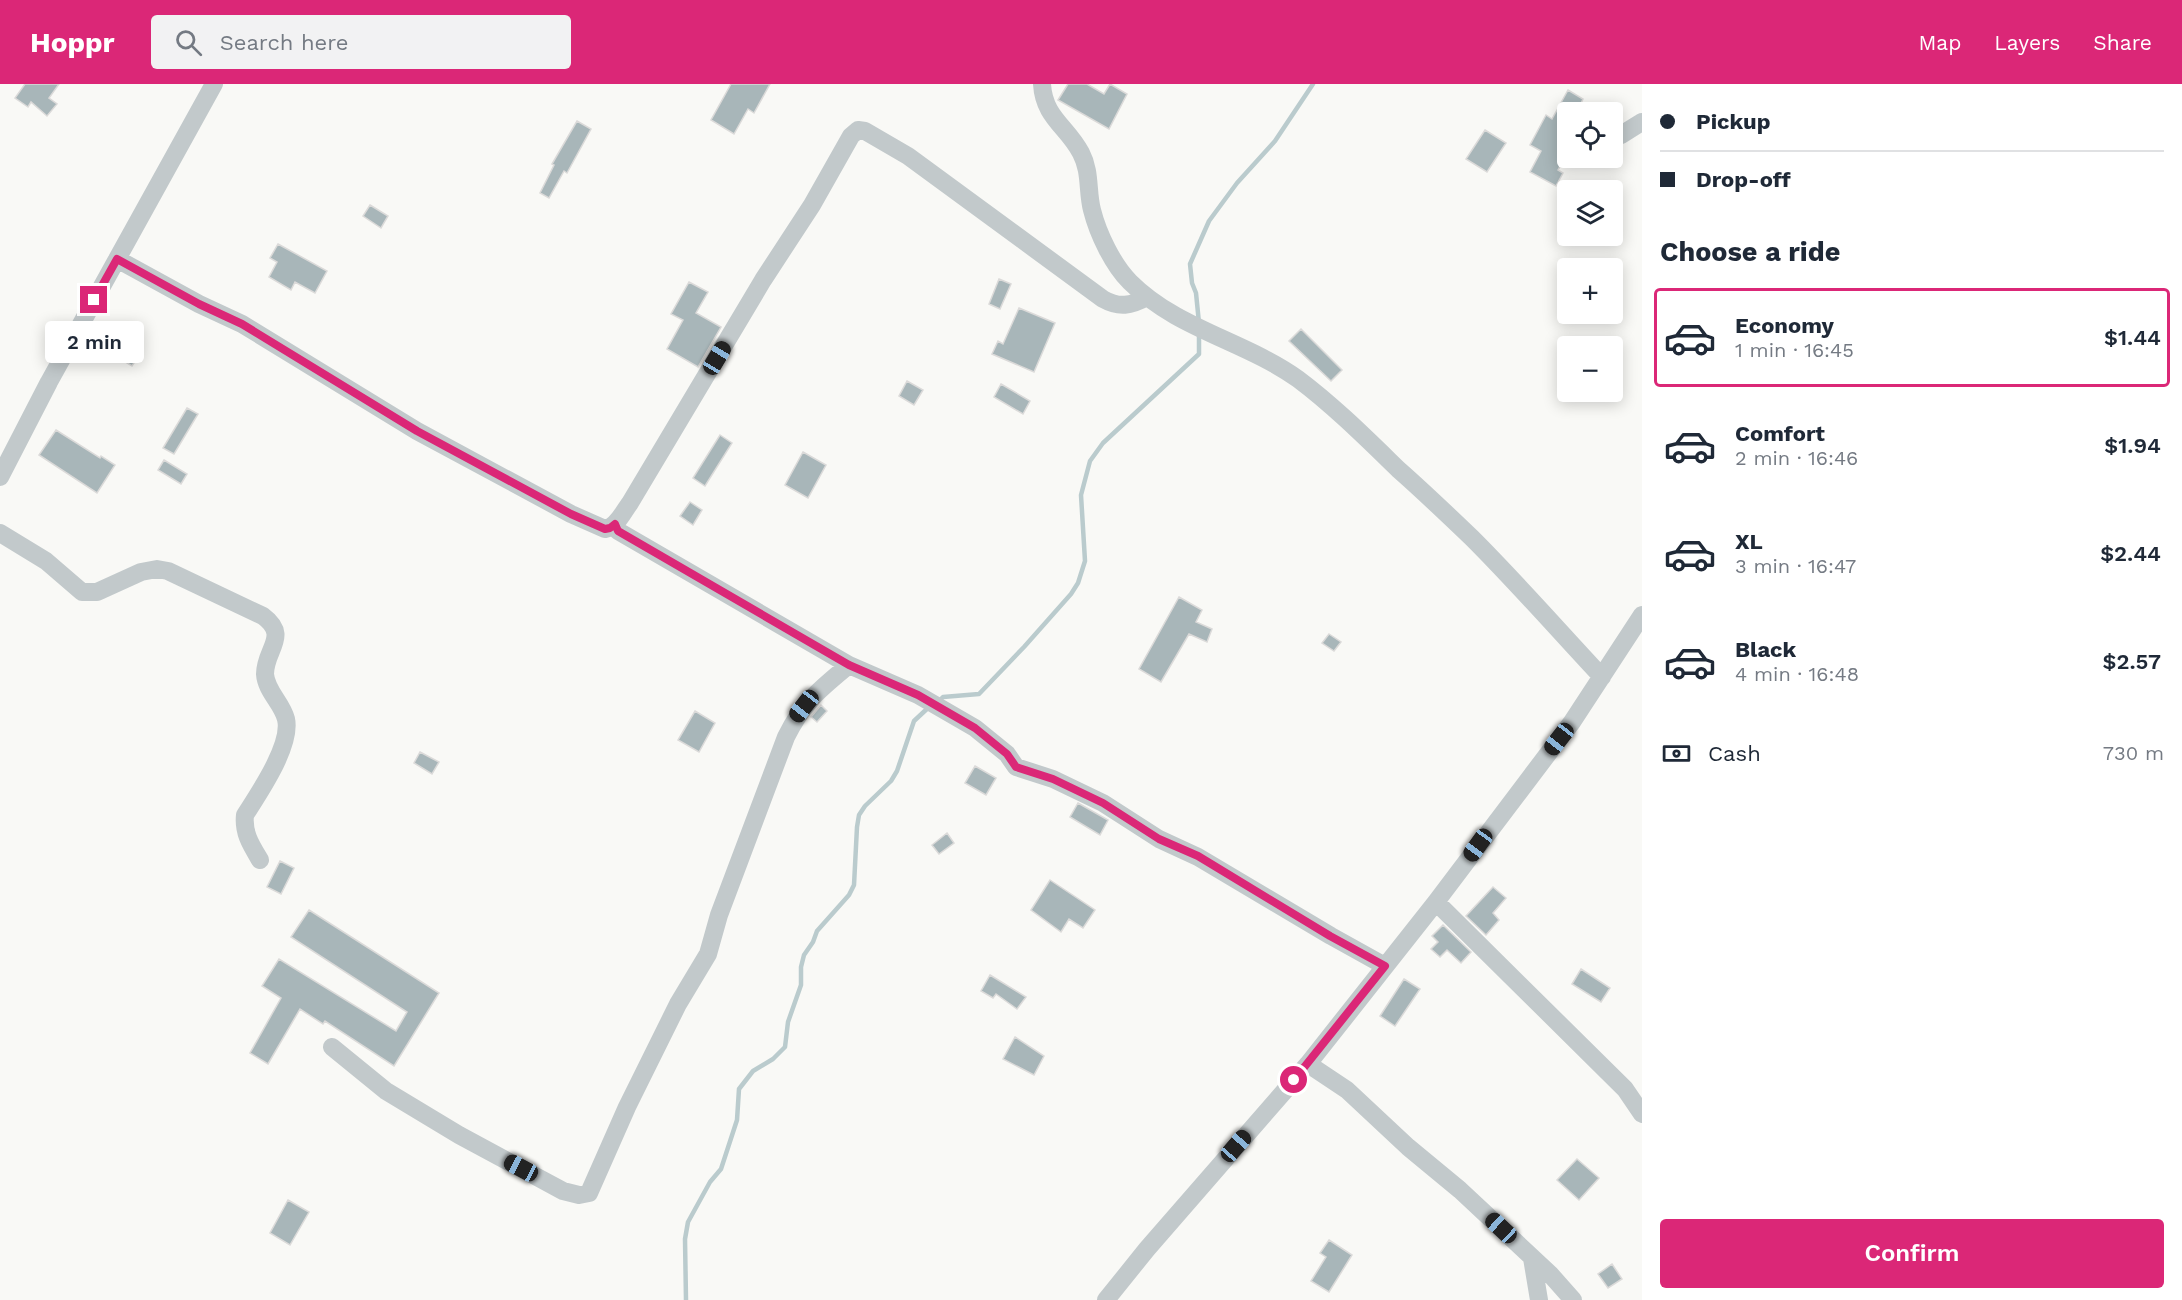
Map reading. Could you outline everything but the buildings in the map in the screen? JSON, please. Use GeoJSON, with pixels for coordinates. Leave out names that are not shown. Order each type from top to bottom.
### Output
{"type":"FeatureCollection","features":[{"type":"Feature","properties":{"kind":"street"},"geometry":{"type":"LineString","coordinates":[[0,477],[49,382],[214,84]]}},
{"type":"Feature","properties":{"kind":"street"},"geometry":{"type":"LineString","coordinates":[[1042,84],[1047,108],[1055,121],[1073,140],[1087,166],[1092,210],[1101,235],[1128,280],[1147,297],[1181,320],[1267,359],[1298,379],[1354,426],[1472,539],[1602,677]]}},
{"type":"Feature","properties":{"kind":"street"},"geometry":{"type":"LineString","coordinates":[[1623,134],[1642,122]]}},
{"type":"Feature","properties":{"kind":"street"},"geometry":{"type":"LineString","coordinates":[[117,259],[199,304],[242,324],[417,431],[571,514],[605,529],[615,524],[763,280],[812,205],[851,136],[858,130],[865,131],[908,156],[1103,299],[1120,306],[1129,305],[1147,297]]}},
{"type":"Feature","properties":{"kind":"street"},"geometry":{"type":"LineString","coordinates":[[615,524],[618,531],[849,665],[918,695],[975,728],[1007,754],[1016,767],[1053,779],[1103,803],[1159,839],[1198,856],[1330,936],[1385,966]]}},
{"type":"Feature","properties":{"kind":"street"},"geometry":{"type":"LineString","coordinates":[[0,533],[46,561],[82,592],[97,592],[141,572],[157,569],[200,586],[273,623],[277,633],[265,674],[267,684],[286,718],[287,733],[282,748],[245,815],[244,825],[248,840],[260,860]]}},
{"type":"Feature","properties":{"kind":"street"},"geometry":{"type":"LineString","coordinates":[[1106,1300],[1147,1249],[1308,1064],[1436,902],[1572,722],[1642,615]]}},
{"type":"Feature","properties":{"kind":"street"},"geometry":{"type":"LineString","coordinates":[[332,1047],[386,1090],[459,1135],[563,1191],[579,1195],[589,1193],[632,1096],[678,1004],[708,954],[718,915],[786,737],[796,717],[812,696],[849,665]]}},
{"type":"Feature","properties":{"kind":"street"},"geometry":{"type":"LineString","coordinates":[[1436,902],[1634,1089],[1642,1114]]}},
{"type":"Feature","properties":{"kind":"street"},"geometry":{"type":"LineString","coordinates":[[1308,1064],[1347,1090],[1408,1147],[1468,1197],[1550,1274],[1573,1300]]}},
{"type":"Feature","properties":{"kind":"street"},"geometry":{"type":"LineString","coordinates":[[1532,1258],[1539,1300]]}},
{"type":"Feature","properties":{"kind":"waterway"},"geometry":{"type":"LineString","coordinates":[[1199,323],[1190,264],[1209,221],[1237,183],[1275,141],[1313,84]]}},
{"type":"Feature","properties":{"kind":"waterway"},"geometry":{"type":"LineString","coordinates":[[940,700],[943,697],[979,694],[1071,594],[1078,583],[1085,561],[1081,495],[1090,461],[1103,443],[1199,354],[1199,335]]}},
{"type":"Feature","properties":{"kind":"waterway"},"geometry":{"type":"LineString","coordinates":[[686,1300],[685,1239],[688,1222],[710,1182],[721,1169],[737,1120],[739,1089],[753,1071],[773,1059],[785,1047],[788,1022],[801,985],[804,955],[817,931],[849,895],[854,885],[859,815],[891,781],[897,771],[914,721],[929,707]]}},
{"type":"Feature","properties":{"kind":"route"},"geometry":{"type":"LineString","coordinates":[[94,300],[117,259],[199,304],[242,324],[417,431],[571,514],[605,529],[615,524],[618,531],[849,665],[918,695],[975,728],[1007,754],[1016,767],[1053,779],[1103,803],[1159,839],[1198,856],[1330,936],[1385,966],[1294,1080]]}}]}
